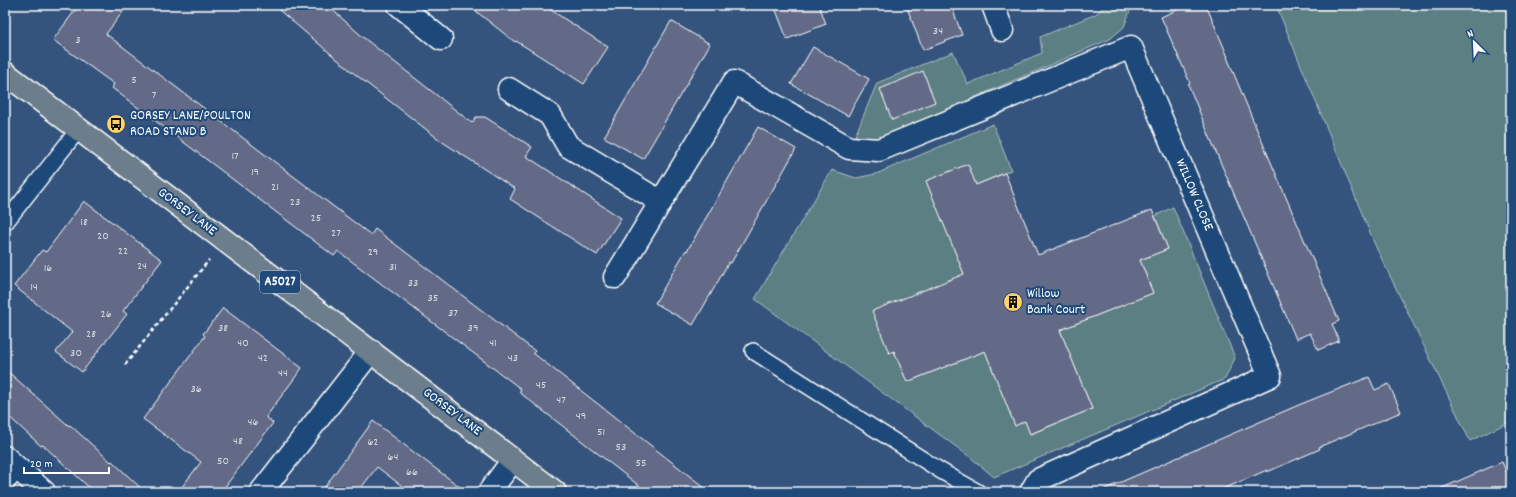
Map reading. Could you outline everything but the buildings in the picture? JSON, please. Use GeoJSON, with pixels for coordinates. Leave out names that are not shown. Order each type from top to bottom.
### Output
{"type":"FeatureCollection","features":[{"type":"Feature","properties":{"kind":"main road","name":"GORSEY LANE"},"geometry":{"type":"LineString","coordinates":[[5,73],[555,492]]}},
{"type":"Feature","properties":{"kind":"street"},"geometry":{"type":"LineString","coordinates":[[399,5],[441,39]]}},
{"type":"Feature","properties":{"kind":"street"},"geometry":{"type":"LineString","coordinates":[[993,5],[1002,30]]}},
{"type":"Feature","properties":{"kind":"street","name":"WILLOW CLOSE"},"geometry":{"type":"LineString","coordinates":[[661,202],[734,82],[850,148],[879,150],[1131,46],[1270,376],[1038,480],[1031,492]]}},
{"type":"Feature","properties":{"kind":"street"},"geometry":{"type":"LineString","coordinates":[[509,89],[550,115],[568,146],[661,202],[615,277]]}},
{"type":"Feature","properties":{"kind":"street"},"geometry":{"type":"LineString","coordinates":[[261,492],[371,351]]}},
{"type":"Feature","properties":{"kind":"street"},"geometry":{"type":"LineString","coordinates":[[489,492],[513,460]]}},
{"type":"Feature","properties":{"kind":"street"},"geometry":{"type":"LineString","coordinates":[[10,470],[44,492]]}},
{"type":"Feature","properties":{"kind":"lane"},"geometry":{"type":"LineString","coordinates":[[5,223],[78,130]]}},
{"type":"Feature","properties":{"kind":"lane"},"geometry":{"type":"LineString","coordinates":[[753,351],[941,471],[978,492]]}},
{"type":"Feature","properties":{"kind":"path"},"geometry":{"type":"LineString","coordinates":[[125,366],[224,240]]}},
{"type":"Feature","properties":{"kind":"green space"},"geometry":{"type":"Polygon","coordinates":[[[1106,5],[1132,5],[1124,27],[1110,39],[878,139],[855,136],[877,83],[953,52],[968,84],[1042,53],[1040,37],[1096,14],[1106,5]]]}},
{"type":"Feature","properties":{"kind":"green space"},"geometry":{"type":"Polygon","coordinates":[[[1276,5],[1511,5],[1511,421],[1470,441],[1375,245],[1276,5]]]}},
{"type":"Feature","properties":{"kind":"green space"},"geometry":{"type":"Polygon","coordinates":[[[993,124],[1011,170],[976,185],[968,165],[927,181],[964,274],[889,353],[894,351],[907,382],[985,351],[1015,425],[1025,421],[1031,434],[1092,409],[1060,330],[1153,293],[1140,260],[1168,249],[1155,216],[1173,207],[1235,358],[1225,379],[994,477],[970,457],[755,299],[832,170],[856,178],[876,174],[993,124]]]}},
{"type":"Feature","properties":{"kind":"place","name":"GORSEY LANE/POULTON ROAD STAND B"},"geometry":{"type":"Point","coordinates":[116,124]}},
{"type":"Feature","properties":{"kind":"place","name":"Willow Bank Court"},"geometry":{"type":"Point","coordinates":[1013,302]}}]}
